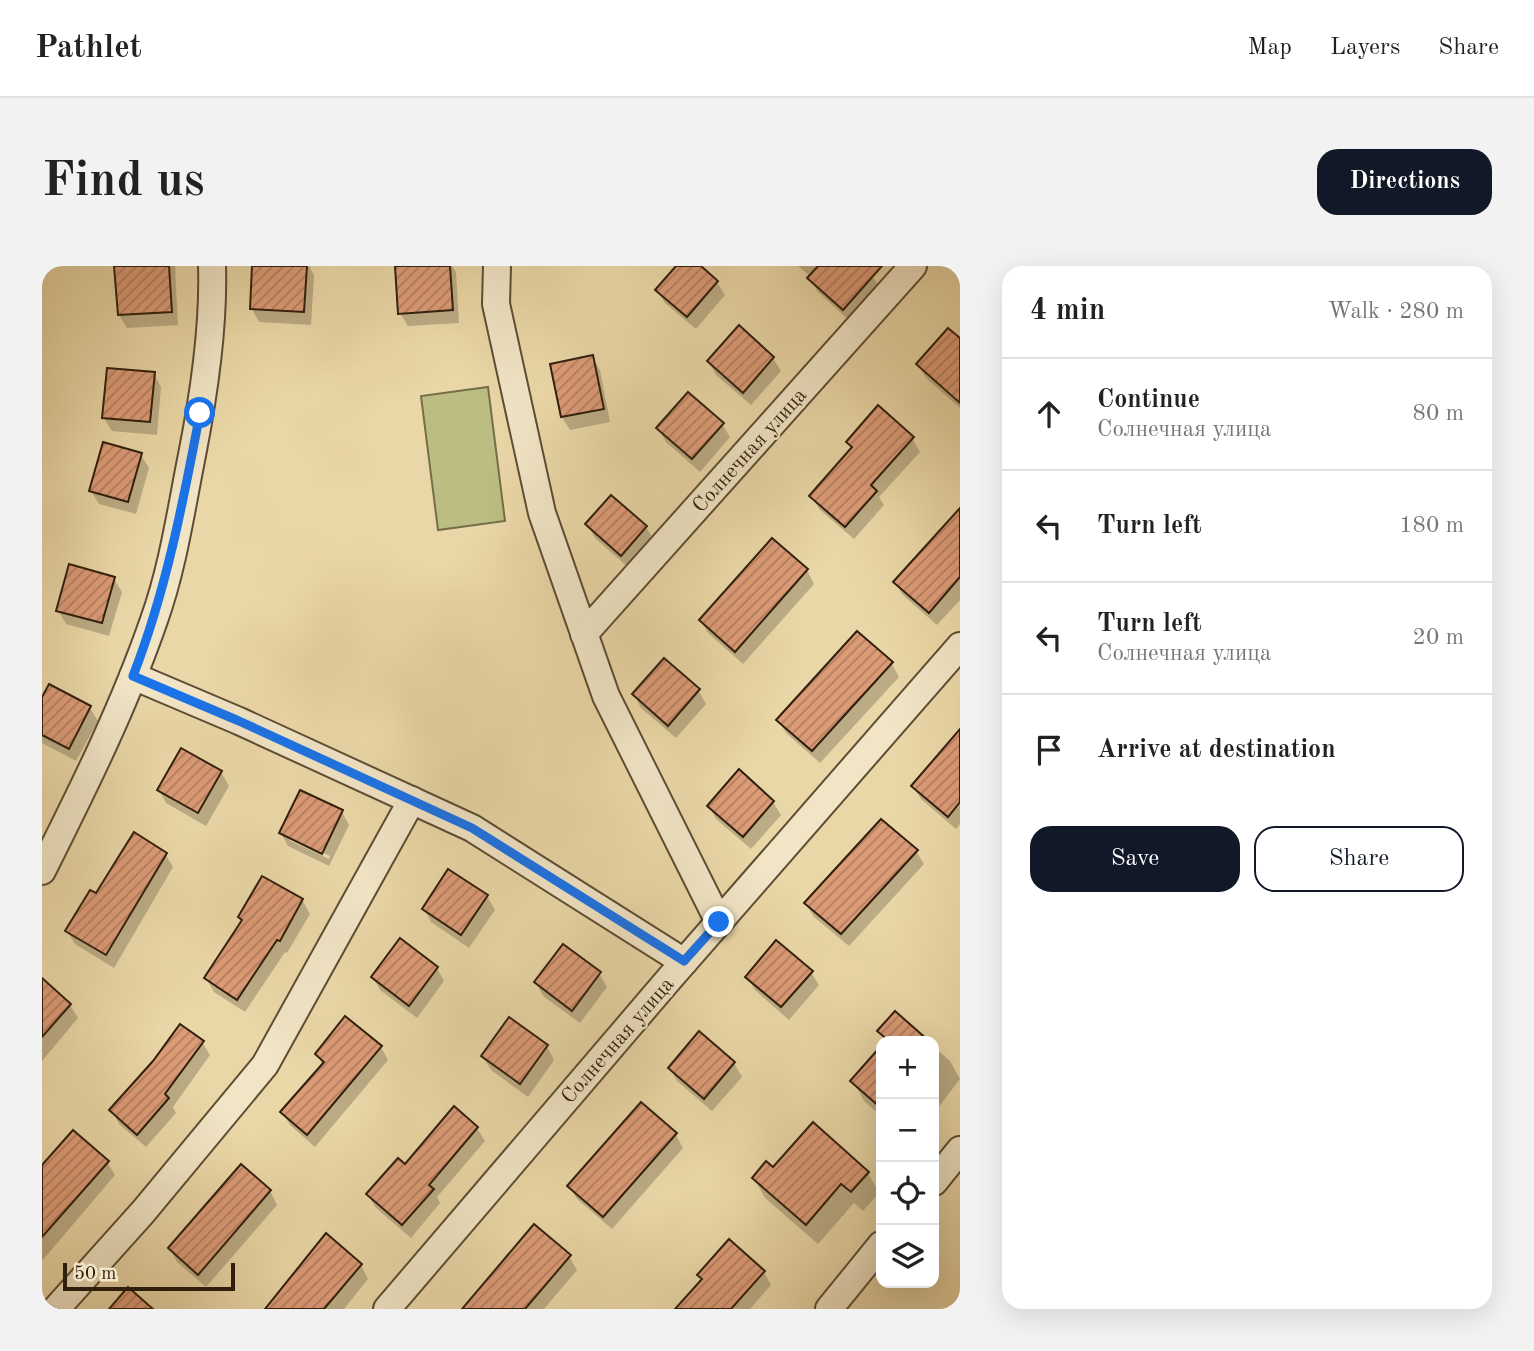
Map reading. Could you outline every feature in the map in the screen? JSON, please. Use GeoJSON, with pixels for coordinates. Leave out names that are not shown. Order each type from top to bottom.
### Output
{"type":"FeatureCollection","features":[{"type":"Feature","properties":{"kind":"street"},"geometry":{"type":"LineString","coordinates":[[42,872],[113,728],[155,618],[176,534],[200,413],[213,295],[212,266]]}},
{"type":"Feature","properties":{"kind":"street"},"geometry":{"type":"LineString","coordinates":[[497,266],[496,304],[542,513],[606,696],[719,922]]}},
{"type":"Feature","properties":{"kind":"street","name":"Солнечная улица"},"geometry":{"type":"LineString","coordinates":[[584,634],[914,266]]}},
{"type":"Feature","properties":{"kind":"street","name":"Солнечная улица"},"geometry":{"type":"LineString","coordinates":[[387,1309],[684,961],[960,646]]}},
{"type":"Feature","properties":{"kind":"street"},"geometry":{"type":"LineString","coordinates":[[133,676],[239,721],[472,828],[684,961]]}},
{"type":"Feature","properties":{"kind":"street"},"geometry":{"type":"LineString","coordinates":[[56,1309],[143,1212],[265,1065],[412,800]]}},
{"type":"Feature","properties":{"kind":"street"},"geometry":{"type":"LineString","coordinates":[[939,1176],[960,1150]]}},
{"type":"Feature","properties":{"kind":"street"},"geometry":{"type":"LineString","coordinates":[[829,1309],[876,1251]]}},
{"type":"Feature","properties":{"kind":"green space"},"geometry":{"type":"Polygon","coordinates":[[[488,387],[505,521],[438,530],[421,396],[488,387]]]}},
{"type":"Feature","properties":{"kind":"building"},"geometry":{"type":"Polygon","coordinates":[[[114,266],[169,266],[172,312],[118,315],[114,266]]]}},
{"type":"Feature","properties":{"kind":"building"},"geometry":{"type":"Polygon","coordinates":[[[252,266],[307,266],[304,312],[250,309],[252,266]]]}},
{"type":"Feature","properties":{"kind":"building"},"geometry":{"type":"Polygon","coordinates":[[[395,266],[450,266],[453,310],[398,314],[395,266]]]}},
{"type":"Feature","properties":{"kind":"building"},"geometry":{"type":"Polygon","coordinates":[[[676,266],[701,266],[718,281],[687,317],[655,290],[676,266]]]}},
{"type":"Feature","properties":{"kind":"building"},"geometry":{"type":"Polygon","coordinates":[[[818,266],[882,266],[843,310],[807,278],[818,266]]]}},
{"type":"Feature","properties":{"kind":"building"},"geometry":{"type":"Polygon","coordinates":[[[739,325],[774,357],[743,393],[707,361],[739,325]]]}},
{"type":"Feature","properties":{"kind":"building"},"geometry":{"type":"Polygon","coordinates":[[[948,328],[960,338],[960,403],[916,364],[948,328]]]}},
{"type":"Feature","properties":{"kind":"building"},"geometry":{"type":"Polygon","coordinates":[[[593,355],[604,409],[561,417],[550,364],[593,355]]]}},
{"type":"Feature","properties":{"kind":"building"},"geometry":{"type":"Polygon","coordinates":[[[107,368],[155,372],[150,422],[102,418],[107,368]]]}},
{"type":"Feature","properties":{"kind":"building"},"geometry":{"type":"Polygon","coordinates":[[[688,392],[724,423],[692,459],[656,428],[688,392]]]}},
{"type":"Feature","properties":{"kind":"building"},"geometry":{"type":"Polygon","coordinates":[[[878,405],[914,437],[871,485],[877,491],[845,527],[809,496],[852,447],[846,442],[878,405]]]}},
{"type":"Feature","properties":{"kind":"building"},"geometry":{"type":"Polygon","coordinates":[[[103,442],[142,453],[128,502],[89,491],[103,442]]]}},
{"type":"Feature","properties":{"kind":"building"},"geometry":{"type":"Polygon","coordinates":[[[611,495],[647,526],[621,556],[585,524],[611,495]]]}},
{"type":"Feature","properties":{"kind":"building"},"geometry":{"type":"Polygon","coordinates":[[[960,508],[960,577],[929,613],[893,582],[960,508]]]}},
{"type":"Feature","properties":{"kind":"building"},"geometry":{"type":"Polygon","coordinates":[[[772,538],[808,569],[735,652],[699,620],[772,538]]]}},
{"type":"Feature","properties":{"kind":"building"},"geometry":{"type":"Polygon","coordinates":[[[69,564],[115,577],[102,623],[56,611],[69,564]]]}},
{"type":"Feature","properties":{"kind":"building"},"geometry":{"type":"Polygon","coordinates":[[[857,631],[893,662],[812,751],[776,720],[857,631]]]}},
{"type":"Feature","properties":{"kind":"building"},"geometry":{"type":"Polygon","coordinates":[[[664,658],[700,689],[668,726],[632,694],[664,658]]]}},
{"type":"Feature","properties":{"kind":"building"},"geometry":{"type":"Polygon","coordinates":[[[49,684],[91,706],[69,749],[42,735],[42,697],[49,684]]]}},
{"type":"Feature","properties":{"kind":"building"},"geometry":{"type":"Polygon","coordinates":[[[960,729],[960,802],[948,817],[911,786],[960,729]]]}},
{"type":"Feature","properties":{"kind":"building"},"geometry":{"type":"Polygon","coordinates":[[[181,748],[222,771],[198,813],[157,790],[181,748]]]}},
{"type":"Feature","properties":{"kind":"building"},"geometry":{"type":"Polygon","coordinates":[[[739,769],[774,801],[743,837],[707,806],[739,769]]]}},
{"type":"Feature","properties":{"kind":"building"},"geometry":{"type":"Polygon","coordinates":[[[300,790],[343,810],[322,854],[279,833],[300,790]]]}},
{"type":"Feature","properties":{"kind":"building"},"geometry":{"type":"Polygon","coordinates":[[[881,819],[918,850],[841,934],[804,903],[881,819]]]}},
{"type":"Feature","properties":{"kind":"building"},"geometry":{"type":"Polygon","coordinates":[[[134,832],[167,853],[106,955],[65,931],[90,890],[96,893],[134,832]]]}},
{"type":"Feature","properties":{"kind":"building"},"geometry":{"type":"Polygon","coordinates":[[[448,869],[488,895],[461,935],[422,909],[448,869]]]}},
{"type":"Feature","properties":{"kind":"building"},"geometry":{"type":"Polygon","coordinates":[[[262,876],[303,899],[280,941],[277,940],[237,1000],[204,978],[242,920],[238,917],[262,876]]]}},
{"type":"Feature","properties":{"kind":"building"},"geometry":{"type":"Polygon","coordinates":[[[400,938],[438,967],[409,1006],[371,977],[400,938]]]}},
{"type":"Feature","properties":{"kind":"building"},"geometry":{"type":"Polygon","coordinates":[[[776,940],[813,971],[781,1007],[745,977],[776,940]]]}},
{"type":"Feature","properties":{"kind":"building"},"geometry":{"type":"Polygon","coordinates":[[[563,944],[601,972],[572,1011],[534,982],[563,944]]]}},
{"type":"Feature","properties":{"kind":"building"},"geometry":{"type":"Polygon","coordinates":[[[42,978],[71,1004],[42,1037],[42,978]]]}},
{"type":"Feature","properties":{"kind":"building"},"geometry":{"type":"Polygon","coordinates":[[[895,1011],[923,1036],[883,1036],[877,1031],[895,1011]]]}},
{"type":"Feature","properties":{"kind":"building"},"geometry":{"type":"Polygon","coordinates":[[[345,1016],[382,1046],[307,1135],[280,1112],[324,1062],[315,1054],[345,1016]]]}},
{"type":"Feature","properties":{"kind":"building"},"geometry":{"type":"Polygon","coordinates":[[[509,1017],[548,1045],[520,1084],[481,1056],[509,1017]]]}},
{"type":"Feature","properties":{"kind":"building"},"geometry":{"type":"Polygon","coordinates":[[[180,1024],[204,1041],[165,1094],[169,1098],[137,1135],[109,1110],[153,1061],[180,1024]]]}},
{"type":"Feature","properties":{"kind":"building"},"geometry":{"type":"Polygon","coordinates":[[[699,1031],[735,1062],[704,1099],[668,1068],[699,1031]]]}},
{"type":"Feature","properties":{"kind":"building"},"geometry":{"type":"Polygon","coordinates":[[[876,1052],[876,1104],[850,1081],[876,1052]]]}},
{"type":"Feature","properties":{"kind":"building"},"geometry":{"type":"Polygon","coordinates":[[[641,1102],[677,1133],[603,1217],[567,1186],[641,1102]]]}},
{"type":"Feature","properties":{"kind":"building"},"geometry":{"type":"Polygon","coordinates":[[[454,1106],[478,1127],[429,1185],[434,1189],[402,1225],[366,1194],[398,1158],[405,1164],[454,1106]]]}},
{"type":"Feature","properties":{"kind":"building"},"geometry":{"type":"Polygon","coordinates":[[[813,1122],[869,1172],[851,1192],[841,1184],[806,1225],[752,1178],[766,1161],[773,1167],[813,1122]]]}},
{"type":"Feature","properties":{"kind":"building"},"geometry":{"type":"Polygon","coordinates":[[[73,1130],[109,1161],[42,1237],[42,1165],[73,1130]]]}},
{"type":"Feature","properties":{"kind":"building"},"geometry":{"type":"Polygon","coordinates":[[[241,1164],[271,1190],[198,1275],[168,1248],[241,1164]]]}},
{"type":"Feature","properties":{"kind":"building"},"geometry":{"type":"Polygon","coordinates":[[[534,1224],[571,1255],[525,1309],[462,1309],[534,1224]]]}},
{"type":"Feature","properties":{"kind":"building"},"geometry":{"type":"Polygon","coordinates":[[[326,1233],[362,1264],[324,1309],[265,1309],[326,1233]]]}},
{"type":"Feature","properties":{"kind":"building"},"geometry":{"type":"Polygon","coordinates":[[[729,1239],[765,1271],[731,1309],[675,1309],[702,1279],[697,1275],[729,1239]]]}},
{"type":"Feature","properties":{"kind":"building"},"geometry":{"type":"Polygon","coordinates":[[[128,1287],[153,1309],[109,1309],[128,1287]]]}},
{"type":"Feature","properties":{"kind":"route"},"geometry":{"type":"LineString","coordinates":[[200,413],[176,534],[155,618],[133,676],[239,721],[472,828],[684,961],[719,922]]}}]}
